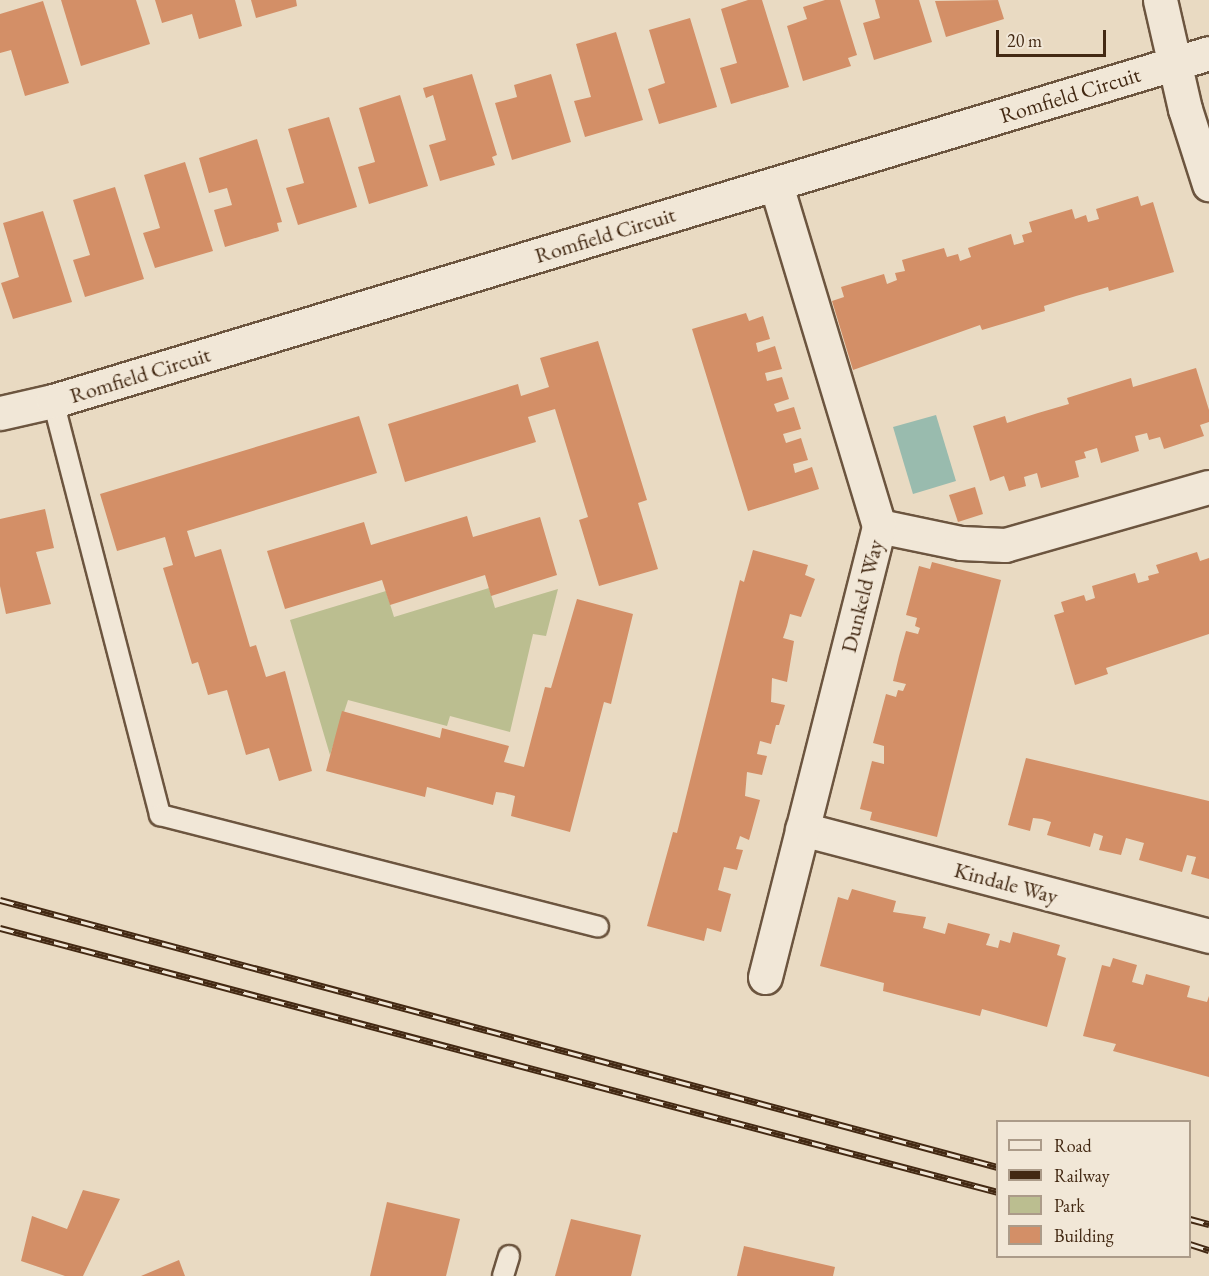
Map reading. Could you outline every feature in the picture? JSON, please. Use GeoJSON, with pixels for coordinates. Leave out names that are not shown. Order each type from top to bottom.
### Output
{"type":"FeatureCollection","features":[{"type":"Feature","properties":{"kind":"street"},"geometry":{"type":"LineString","coordinates":[[1160,0],[1178,62],[1185,109],[1209,184]]}},
{"type":"Feature","properties":{"kind":"street","name":"Romfield Circuit"},"geometry":{"type":"LineString","coordinates":[[0,413],[53,401],[1209,53]]}},
{"type":"Feature","properties":{"kind":"street","name":"Dunkeld Way"},"geometry":{"type":"LineString","coordinates":[[765,977],[879,526],[776,184]]}},
{"type":"Feature","properties":{"kind":"street"},"geometry":{"type":"LineString","coordinates":[[879,526],[961,543],[1005,545],[1209,487]]}},
{"type":"Feature","properties":{"kind":"street","name":"Kindale Way"},"geometry":{"type":"LineString","coordinates":[[802,829],[1209,936]]}},
{"type":"Feature","properties":{"kind":"lane"},"geometry":{"type":"LineString","coordinates":[[53,401],[160,815],[598,927]]}},
{"type":"Feature","properties":{"kind":"lane"},"geometry":{"type":"LineString","coordinates":[[503,1276],[509,1256]]}},
{"type":"Feature","properties":{"kind":"green space"},"geometry":{"type":"Polygon","coordinates":[[[489,588],[495,608],[558,589],[546,636],[533,634],[510,732],[450,716],[447,726],[348,700],[330,755],[290,620],[386,591],[394,617],[489,588]]]}},
{"type":"Feature","properties":{"kind":"shaded area"},"geometry":{"type":"Polygon","coordinates":[[[936,415],[956,481],[913,494],[893,427],[936,415]]]}},
{"type":"Feature","properties":{"kind":"building"},"geometry":{"type":"Polygon","coordinates":[[[61,0],[136,0],[150,44],[81,66],[61,0]]]}},
{"type":"Feature","properties":{"kind":"building"},"geometry":{"type":"Polygon","coordinates":[[[155,0],[235,0],[242,26],[199,39],[192,14],[162,23],[155,0]]]}},
{"type":"Feature","properties":{"kind":"building"},"geometry":{"type":"Polygon","coordinates":[[[251,0],[296,0],[297,6],[256,18],[251,0]]]}},
{"type":"Feature","properties":{"kind":"building"},"geometry":{"type":"Polygon","coordinates":[[[748,0],[762,0],[789,87],[731,104],[720,68],[737,63],[721,9],[748,0]]]}},
{"type":"Feature","properties":{"kind":"building"},"geometry":{"type":"Polygon","coordinates":[[[825,0],[840,0],[857,55],[848,58],[851,66],[803,81],[787,26],[807,19],[803,7],[825,0]]]}},
{"type":"Feature","properties":{"kind":"building"},"geometry":{"type":"Polygon","coordinates":[[[875,0],[919,0],[932,42],[874,60],[863,23],[880,18],[875,0]]]}},
{"type":"Feature","properties":{"kind":"building"},"geometry":{"type":"Polygon","coordinates":[[[998,0],[1004,19],[946,37],[935,1],[998,0]]]}},
{"type":"Feature","properties":{"kind":"building"},"geometry":{"type":"Polygon","coordinates":[[[43,1],[69,83],[25,96],[11,50],[0,53],[0,14],[43,1]]]}},
{"type":"Feature","properties":{"kind":"building"},"geometry":{"type":"Polygon","coordinates":[[[690,18],[717,107],[659,124],[648,89],[665,83],[649,30],[690,18]]]}},
{"type":"Feature","properties":{"kind":"building"},"geometry":{"type":"Polygon","coordinates":[[[616,32],[643,120],[585,137],[574,101],[591,97],[576,44],[616,32]]]}},
{"type":"Feature","properties":{"kind":"building"},"geometry":{"type":"Polygon","coordinates":[[[472,74],[497,155],[492,157],[495,165],[440,181],[429,145],[446,140],[433,95],[426,98],[423,88],[472,74]]]}},
{"type":"Feature","properties":{"kind":"building"},"geometry":{"type":"Polygon","coordinates":[[[551,74],[571,142],[512,160],[495,103],[517,97],[514,85],[551,74]]]}},
{"type":"Feature","properties":{"kind":"building"},"geometry":{"type":"Polygon","coordinates":[[[400,95],[428,186],[369,204],[358,167],[375,162],[359,108],[400,95]]]}},
{"type":"Feature","properties":{"kind":"building"},"geometry":{"type":"Polygon","coordinates":[[[329,117],[357,207],[298,225],[286,188],[304,183],[288,129],[329,117]]]}},
{"type":"Feature","properties":{"kind":"building"},"geometry":{"type":"Polygon","coordinates":[[[257,139],[282,222],[277,223],[279,231],[225,247],[214,210],[232,205],[227,188],[209,193],[199,158],[257,139]]]}},
{"type":"Feature","properties":{"kind":"building"},"geometry":{"type":"Polygon","coordinates":[[[185,162],[213,251],[155,268],[143,233],[160,228],[144,175],[185,162]]]}},
{"type":"Feature","properties":{"kind":"building"},"geometry":{"type":"Polygon","coordinates":[[[115,187],[144,279],[85,297],[73,260],[90,255],[73,200],[115,187]]]}},
{"type":"Feature","properties":{"kind":"building"},"geometry":{"type":"Polygon","coordinates":[[[1138,196],[1141,206],[1153,202],[1174,272],[1109,291],[1108,287],[1076,296],[1044,306],[1045,311],[982,330],[980,325],[853,370],[832,301],[844,297],[841,287],[884,274],[887,284],[897,280],[895,273],[905,271],[902,260],[944,248],[947,257],[958,254],[960,261],[971,257],[968,248],[1011,234],[1014,245],[1024,242],[1022,235],[1032,232],[1029,222],[1072,209],[1075,219],[1086,215],[1088,222],[1099,219],[1096,209],[1138,196]]]}},
{"type":"Feature","properties":{"kind":"building"},"geometry":{"type":"Polygon","coordinates":[[[43,211],[72,302],[13,319],[1,283],[19,277],[3,223],[43,211]]]}},
{"type":"Feature","properties":{"kind":"building"},"geometry":{"type":"Polygon","coordinates":[[[746,313],[749,321],[763,316],[770,339],[756,343],[758,352],[775,346],[782,369],[765,373],[767,381],[782,377],[789,399],[774,404],[777,412],[794,407],[801,429],[783,434],[786,443],[801,438],[808,460],[793,464],[795,473],[812,467],[819,489],[748,511],[692,329],[746,313]]]}},
{"type":"Feature","properties":{"kind":"building"},"geometry":{"type":"Polygon","coordinates":[[[598,341],[647,500],[638,503],[658,569],[599,586],[579,520],[588,517],[555,409],[528,417],[536,442],[405,482],[388,424],[518,384],[521,396],[549,387],[540,358],[598,341]]]}},
{"type":"Feature","properties":{"kind":"building"},"geometry":{"type":"Polygon","coordinates":[[[1196,368],[1209,410],[1209,422],[1200,425],[1204,436],[1164,449],[1160,437],[1149,440],[1147,433],[1135,436],[1139,451],[1101,463],[1097,448],[1084,452],[1086,458],[1075,461],[1079,477],[1041,488],[1037,473],[1024,477],[1026,486],[1009,491],[1004,476],[990,481],[973,426],[1005,416],[1007,423],[1069,404],[1067,398],[1131,378],[1133,387],[1196,368]]]}},
{"type":"Feature","properties":{"kind":"building"},"geometry":{"type":"Polygon","coordinates":[[[359,416],[377,473],[187,531],[195,557],[221,549],[250,647],[256,645],[266,677],[285,671],[312,771],[279,781],[269,748],[246,755],[227,690],[208,695],[198,662],[192,664],[163,568],[173,565],[165,537],[117,551],[100,494],[359,416]]]}},
{"type":"Feature","properties":{"kind":"building"},"geometry":{"type":"Polygon","coordinates":[[[975,487],[983,514],[958,522],[949,495],[975,487]]]}},
{"type":"Feature","properties":{"kind":"building"},"geometry":{"type":"Polygon","coordinates":[[[45,509],[54,548],[36,552],[51,604],[6,614],[0,586],[0,519],[45,509]]]}},
{"type":"Feature","properties":{"kind":"building"},"geometry":{"type":"Polygon","coordinates":[[[467,516],[473,537],[540,517],[557,575],[491,596],[485,575],[390,605],[382,580],[285,609],[267,551],[364,522],[371,545],[467,516]]]}},
{"type":"Feature","properties":{"kind":"building"},"geometry":{"type":"Polygon","coordinates":[[[753,550],[808,565],[805,575],[815,579],[801,617],[790,614],[783,638],[794,641],[787,682],[772,678],[771,702],[785,705],[771,744],[760,741],[757,754],[767,756],[762,775],[747,772],[745,796],[760,800],[749,840],[740,836],[736,849],[743,850],[737,870],[724,867],[718,890],[731,894],[721,932],[707,928],[704,941],[647,926],[673,832],[677,833],[740,580],[744,582],[753,550]]]}},
{"type":"Feature","properties":{"kind":"building"},"geometry":{"type":"Polygon","coordinates":[[[1197,552],[1200,561],[1209,558],[1209,634],[1106,668],[1108,674],[1075,685],[1054,615],[1064,612],[1061,602],[1084,595],[1086,601],[1095,598],[1092,586],[1135,573],[1138,583],[1149,580],[1148,576],[1159,573],[1156,565],[1197,552]]]}},
{"type":"Feature","properties":{"kind":"building"},"geometry":{"type":"Polygon","coordinates":[[[932,562],[1001,580],[937,837],[870,820],[872,812],[860,809],[872,761],[884,764],[884,746],[873,743],[886,694],[896,697],[898,690],[903,691],[906,684],[893,681],[906,631],[918,634],[920,628],[915,626],[917,618],[906,615],[919,566],[930,569],[932,562]]]}},
{"type":"Feature","properties":{"kind":"building"},"geometry":{"type":"Polygon","coordinates":[[[577,599],[633,614],[611,704],[604,702],[570,832],[511,816],[515,796],[504,793],[496,792],[493,805],[427,787],[425,797],[326,771],[342,711],[440,738],[442,728],[509,746],[504,762],[524,767],[545,687],[551,688],[577,599]]]}},
{"type":"Feature","properties":{"kind":"building"},"geometry":{"type":"Polygon","coordinates":[[[1026,758],[1209,801],[1209,879],[1191,874],[1196,857],[1187,855],[1182,872],[1139,860],[1144,843],[1126,838],[1121,855],[1099,850],[1103,836],[1094,833],[1090,847],[1047,835],[1051,822],[1042,819],[1033,818],[1030,831],[1008,825],[1026,758]]]}},
{"type":"Feature","properties":{"kind":"building"},"geometry":{"type":"Polygon","coordinates":[[[852,889],[896,901],[893,912],[926,917],[923,928],[945,934],[948,923],[990,934],[986,945],[998,948],[1000,940],[1010,943],[1013,932],[1060,945],[1057,955],[1066,958],[1047,1027],[982,1009],[980,1016],[883,991],[884,983],[820,966],[838,897],[848,900],[852,889]]]}},
{"type":"Feature","properties":{"kind":"building"},"geometry":{"type":"Polygon","coordinates":[[[1113,958],[1137,965],[1132,982],[1143,985],[1146,974],[1190,986],[1187,997],[1207,1002],[1209,996],[1209,1077],[1113,1051],[1116,1044],[1083,1036],[1102,965],[1110,967],[1113,958]]]}},
{"type":"Feature","properties":{"kind":"building"},"geometry":{"type":"Polygon","coordinates":[[[83,1190],[120,1199],[83,1276],[65,1276],[21,1261],[32,1216],[67,1229],[83,1190]]]}},
{"type":"Feature","properties":{"kind":"building"},"geometry":{"type":"Polygon","coordinates":[[[387,1202],[460,1219],[446,1276],[370,1276],[387,1202]]]}},
{"type":"Feature","properties":{"kind":"building"},"geometry":{"type":"Polygon","coordinates":[[[571,1219],[641,1235],[631,1276],[555,1276],[571,1219]]]}},
{"type":"Feature","properties":{"kind":"building"},"geometry":{"type":"Polygon","coordinates":[[[744,1246],[835,1267],[833,1276],[737,1276],[744,1246]]]}},
{"type":"Feature","properties":{"kind":"building"},"geometry":{"type":"Polygon","coordinates":[[[179,1260],[185,1276],[141,1276],[179,1260]]]}},
{"type":"Feature","properties":{"kind":"railway"},"geometry":{"type":"LineString","coordinates":[[0,900],[996,1166]]}},
{"type":"Feature","properties":{"kind":"railway"},"geometry":{"type":"LineString","coordinates":[[0,928],[996,1191]]}},
{"type":"Feature","properties":{"kind":"railway"},"geometry":{"type":"LineString","coordinates":[[1191,1219],[1209,1224]]}},
{"type":"Feature","properties":{"kind":"railway"},"geometry":{"type":"LineString","coordinates":[[1191,1244],[1209,1250]]}}]}
